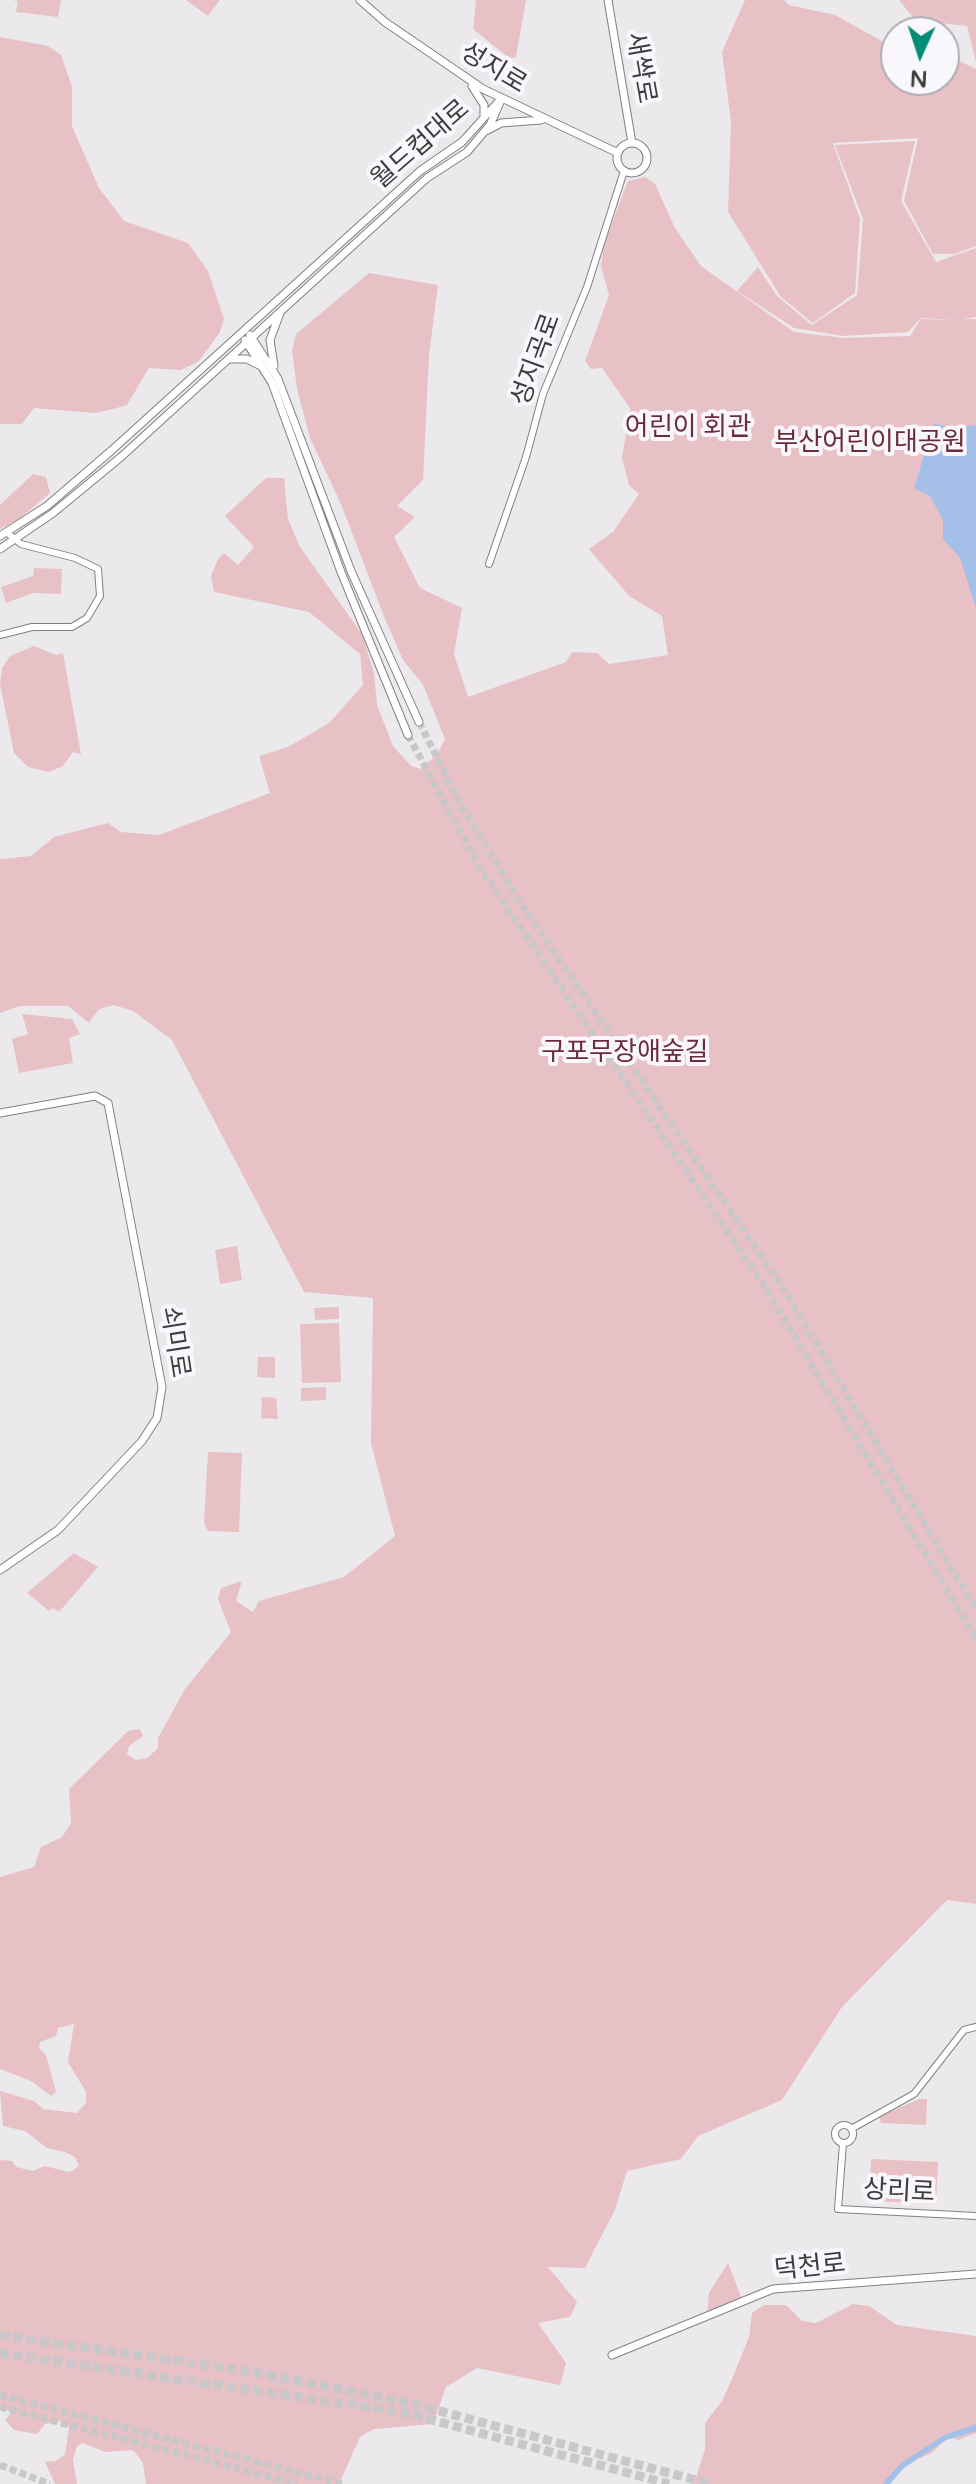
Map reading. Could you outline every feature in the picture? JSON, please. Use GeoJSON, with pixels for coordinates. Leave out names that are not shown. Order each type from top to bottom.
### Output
{"type":"FeatureCollection","features":[{"type":"Feature","properties":{"kind":"main road","name":"성지로"},"geometry":{"type":"LineString","coordinates":[[360,0],[465,78],[501,100],[618,153]]}},
{"type":"Feature","properties":{"kind":"main road","name":"새싹로"},"geometry":{"type":"LineString","coordinates":[[608,0],[632,143]]}},
{"type":"Feature","properties":{"kind":"main road"},"geometry":{"type":"LineString","coordinates":[[465,78],[482,98],[484,118]]}},
{"type":"Feature","properties":{"kind":"main road","name":"월드컵대로"},"geometry":{"type":"LineString","coordinates":[[3,534],[47,506],[246,336],[420,171],[462,142],[501,100]]}},
{"type":"Feature","properties":{"kind":"main road","name":"월드컵대로"},"geometry":{"type":"LineString","coordinates":[[0,549],[53,513],[109,466],[229,359],[246,336],[282,309],[427,178],[467,152],[483,134],[501,100]]}},
{"type":"Feature","properties":{"kind":"main road"},"geometry":{"type":"LineString","coordinates":[[483,134],[501,123],[544,120]]}},
{"type":"Feature","properties":{"kind":"main road"},"geometry":{"type":"LineString","coordinates":[[632,143],[644,148],[647,163],[640,172],[624,171],[617,161],[623,146],[632,143]]}},
{"type":"Feature","properties":{"kind":"main road"},"geometry":{"type":"LineString","coordinates":[[282,309],[270,340],[278,379],[351,571],[419,722]]}},
{"type":"Feature","properties":{"kind":"main road"},"geometry":{"type":"LineString","coordinates":[[246,336],[265,370],[341,572],[408,735]]}},
{"type":"Feature","properties":{"kind":"main road"},"geometry":{"type":"LineString","coordinates":[[246,336],[278,379]]}},
{"type":"Feature","properties":{"kind":"main road"},"geometry":{"type":"LineString","coordinates":[[229,359],[247,359],[265,370]]}},
{"type":"Feature","properties":{"kind":"main road","name":"쇠미로"},"geometry":{"type":"LineString","coordinates":[[0,1113],[95,1096],[108,1103],[161,1374],[161,1405],[151,1429],[67,1522],[0,1570]]}},
{"type":"Feature","properties":{"kind":"main road","name":"덕천로"},"geometry":{"type":"LineString","coordinates":[[612,2355],[773,2289],[976,2274]]}},
{"type":"Feature","properties":{"kind":"street","name":"성지곡로"},"geometry":{"type":"LineString","coordinates":[[489,564],[526,457],[543,394],[587,287],[624,171]]}},
{"type":"Feature","properties":{"kind":"street"},"geometry":{"type":"LineString","coordinates":[[0,635],[32,627],[72,627],[87,618],[100,596],[98,569],[3,534]]}},
{"type":"Feature","properties":{"kind":"street"},"geometry":{"type":"LineString","coordinates":[[851,2129],[914,2094],[964,2030],[976,2027]]}},
{"type":"Feature","properties":{"kind":"street"},"geometry":{"type":"LineString","coordinates":[[843,2125],[851,2129],[852,2137],[843,2143],[835,2138],[836,2129],[843,2125]]}},
{"type":"Feature","properties":{"kind":"street","name":"상리로"},"geometry":{"type":"LineString","coordinates":[[843,2143],[838,2209],[976,2216]]}},
{"type":"Feature","properties":{"kind":"green space"},"geometry":{"type":"Polygon","coordinates":[[[12,0],[61,0],[58,17],[16,12],[18,1],[12,0]]]}},
{"type":"Feature","properties":{"kind":"green space"},"geometry":{"type":"Polygon","coordinates":[[[186,0],[220,0],[208,16],[186,0]]]}},
{"type":"Feature","properties":{"kind":"green space"},"geometry":{"type":"Polygon","coordinates":[[[476,0],[526,0],[516,57],[510,59],[473,29],[476,0]]]}},
{"type":"Feature","properties":{"kind":"green space"},"geometry":{"type":"Polygon","coordinates":[[[745,0],[784,0],[789,5],[835,15],[880,40],[880,96],[960,96],[960,61],[976,69],[976,246],[954,254],[933,254],[904,201],[918,138],[833,143],[860,219],[855,293],[813,323],[781,297],[728,212],[731,122],[722,52],[745,0]]]}},
{"type":"Feature","properties":{"kind":"green space"},"geometry":{"type":"Polygon","coordinates":[[[899,0],[976,0],[976,62],[967,26],[960,25],[960,16],[912,16],[899,0]]]}},
{"type":"Feature","properties":{"kind":"green space"},"geometry":{"type":"Polygon","coordinates":[[[0,37],[48,46],[61,55],[72,87],[72,126],[99,188],[124,221],[188,243],[208,271],[224,319],[220,332],[199,361],[181,370],[149,368],[127,405],[95,413],[34,408],[22,424],[0,424],[0,37]]]}},
{"type":"Feature","properties":{"kind":"green space","name":"구포무장애숲길"},"geometry":{"type":"Polygon","coordinates":[[[915,141],[901,201],[936,262],[976,248],[976,317],[963,319],[976,319],[976,1904],[947,1900],[842,2007],[782,2100],[698,2136],[681,2159],[627,2171],[615,2210],[585,2268],[548,2267],[577,2302],[570,2317],[538,2323],[566,2363],[560,2385],[477,2368],[446,2387],[433,2424],[374,2429],[360,2437],[339,2484],[146,2484],[143,2463],[133,2450],[105,2452],[83,2443],[77,2446],[73,2460],[77,2484],[55,2484],[45,2462],[56,2461],[65,2454],[69,2428],[64,2420],[45,2424],[37,2434],[14,2430],[5,2420],[11,2413],[0,2404],[0,2160],[12,2161],[16,2167],[33,2171],[44,2166],[70,2172],[79,2166],[75,2157],[47,2148],[25,2131],[3,2126],[0,2091],[34,2101],[43,2109],[77,2113],[86,2103],[86,2092],[68,2062],[74,2024],[58,2028],[56,2036],[40,2042],[39,2048],[46,2055],[56,2092],[51,2096],[31,2081],[0,2069],[0,1877],[34,1867],[41,1847],[62,1837],[71,1823],[69,1789],[128,1731],[140,1729],[143,1736],[129,1746],[127,1754],[136,1760],[147,1758],[158,1748],[158,1738],[185,1689],[231,1632],[218,1599],[221,1588],[242,1581],[236,1601],[253,1612],[259,1601],[344,1577],[395,1536],[371,1443],[373,1298],[304,1292],[172,1040],[133,1011],[114,1005],[99,1009],[89,1023],[68,1006],[20,1006],[0,1013],[0,859],[31,856],[54,837],[108,823],[121,832],[159,835],[270,793],[259,756],[288,747],[329,723],[363,685],[360,654],[309,612],[214,592],[211,576],[218,559],[224,553],[238,565],[254,547],[225,516],[266,478],[284,478],[288,519],[300,547],[362,634],[374,673],[377,705],[393,746],[411,766],[420,769],[436,756],[445,739],[423,685],[403,660],[385,619],[341,504],[310,438],[297,389],[292,351],[296,334],[369,273],[438,285],[429,355],[423,480],[397,506],[415,517],[394,537],[420,588],[462,608],[454,654],[468,697],[566,662],[572,652],[597,653],[609,664],[668,655],[662,616],[629,596],[589,549],[613,532],[639,494],[629,485],[622,458],[630,408],[602,368],[591,369],[585,361],[609,295],[601,266],[604,244],[628,181],[645,177],[655,184],[675,228],[701,266],[794,332],[844,338],[910,336],[921,319],[956,320],[921,318],[908,332],[843,336],[794,328],[737,291],[758,267],[777,296],[812,325],[857,295],[863,219],[835,145],[915,141]]]}},
{"type":"Feature","properties":{"kind":"green space"},"geometry":{"type":"Polygon","coordinates":[[[33,474],[46,477],[50,493],[19,519],[0,529],[0,505],[33,474]]]}},
{"type":"Feature","properties":{"kind":"green space"},"geometry":{"type":"Polygon","coordinates":[[[34,568],[62,569],[61,594],[33,593],[6,603],[1,587],[33,576],[34,568]]]}},
{"type":"Feature","properties":{"kind":"green space"},"geometry":{"type":"Polygon","coordinates":[[[34,646],[56,655],[63,653],[81,754],[73,752],[63,766],[49,772],[28,767],[14,753],[0,684],[2,668],[10,656],[34,646]]]}},
{"type":"Feature","properties":{"kind":"green space"},"geometry":{"type":"Polygon","coordinates":[[[22,1014],[72,1019],[80,1034],[69,1038],[73,1063],[19,1073],[12,1039],[28,1034],[22,1014]]]}},
{"type":"Feature","properties":{"kind":"green space"},"geometry":{"type":"Polygon","coordinates":[[[237,1246],[242,1280],[220,1284],[215,1250],[237,1246]]]}},
{"type":"Feature","properties":{"kind":"green space"},"geometry":{"type":"Polygon","coordinates":[[[339,1307],[339,1319],[315,1320],[314,1308],[339,1307]]]}},
{"type":"Feature","properties":{"kind":"green space"},"geometry":{"type":"Polygon","coordinates":[[[339,1323],[341,1382],[302,1383],[300,1324],[339,1323]]]}},
{"type":"Feature","properties":{"kind":"green space"},"geometry":{"type":"Polygon","coordinates":[[[258,1357],[275,1357],[275,1378],[257,1377],[258,1357]]]}},
{"type":"Feature","properties":{"kind":"green space"},"geometry":{"type":"Polygon","coordinates":[[[326,1387],[326,1400],[301,1401],[301,1388],[326,1387]]]}},
{"type":"Feature","properties":{"kind":"green space"},"geometry":{"type":"Polygon","coordinates":[[[262,1397],[276,1398],[278,1419],[261,1418],[262,1397]]]}},
{"type":"Feature","properties":{"kind":"green space"},"geometry":{"type":"Polygon","coordinates":[[[208,1452],[242,1453],[239,1532],[208,1531],[204,1523],[208,1452]]]}},
{"type":"Feature","properties":{"kind":"green space"},"geometry":{"type":"Polygon","coordinates":[[[74,1553],[98,1567],[59,1612],[53,1608],[49,1611],[27,1593],[74,1553]]]}},
{"type":"Feature","properties":{"kind":"green space"},"geometry":{"type":"Polygon","coordinates":[[[919,2099],[927,2099],[926,2125],[881,2123],[879,2117],[919,2099]]]}},
{"type":"Feature","properties":{"kind":"green space"},"geometry":{"type":"Polygon","coordinates":[[[871,2159],[938,2162],[936,2204],[870,2201],[871,2159]]]}},
{"type":"Feature","properties":{"kind":"green space"},"geometry":{"type":"Polygon","coordinates":[[[728,2263],[742,2299],[707,2314],[709,2293],[728,2263]]]}},
{"type":"Feature","properties":{"kind":"green space"},"geometry":{"type":"Polygon","coordinates":[[[853,2304],[869,2306],[897,2325],[976,2336],[976,2433],[958,2440],[948,2437],[932,2453],[901,2466],[889,2484],[694,2484],[705,2449],[705,2423],[722,2401],[732,2379],[749,2337],[752,2313],[764,2305],[786,2305],[802,2321],[816,2323],[853,2304]]]}},
{"type":"Feature","properties":{"kind":"water"},"geometry":{"type":"Polygon","coordinates":[[[934,423],[950,428],[976,425],[976,608],[960,558],[943,539],[943,520],[930,496],[914,488],[934,423]]]}},
{"type":"Feature","properties":{"kind":"water"},"geometry":{"type":"Polygon","coordinates":[[[976,2424],[976,2431],[946,2440],[904,2468],[890,2484],[882,2484],[901,2463],[944,2435],[976,2424]]]}},
{"type":"Feature","properties":{"kind":"tunnel"},"geometry":{"type":"LineString","coordinates":[[419,722],[460,803],[520,902],[779,1282],[976,1609]]}},
{"type":"Feature","properties":{"kind":"tunnel"},"geometry":{"type":"LineString","coordinates":[[408,735],[478,865],[761,1281],[976,1638]]}},
{"type":"Feature","properties":{"kind":"tunnel"},"geometry":{"type":"LineString","coordinates":[[0,2335],[247,2371],[410,2403],[710,2484]]}},
{"type":"Feature","properties":{"kind":"tunnel"},"geometry":{"type":"LineString","coordinates":[[0,2353],[406,2413],[669,2484]]}},
{"type":"Feature","properties":{"kind":"tunnel"},"geometry":{"type":"LineString","coordinates":[[0,2395],[342,2484]]}},
{"type":"Feature","properties":{"kind":"tunnel"},"geometry":{"type":"LineString","coordinates":[[0,2407],[297,2484]]}},
{"type":"Feature","properties":{"kind":"tunnel"},"geometry":{"type":"LineString","coordinates":[[0,2465],[50,2484]]}},
{"type":"Feature","properties":{"kind":"park label","name":"어린이 회관"},"geometry":{"type":"Point","coordinates":[688,428]}},
{"type":"Feature","properties":{"kind":"park label","name":"부산어린이대공원"},"geometry":{"type":"Point","coordinates":[870,443]}}]}
